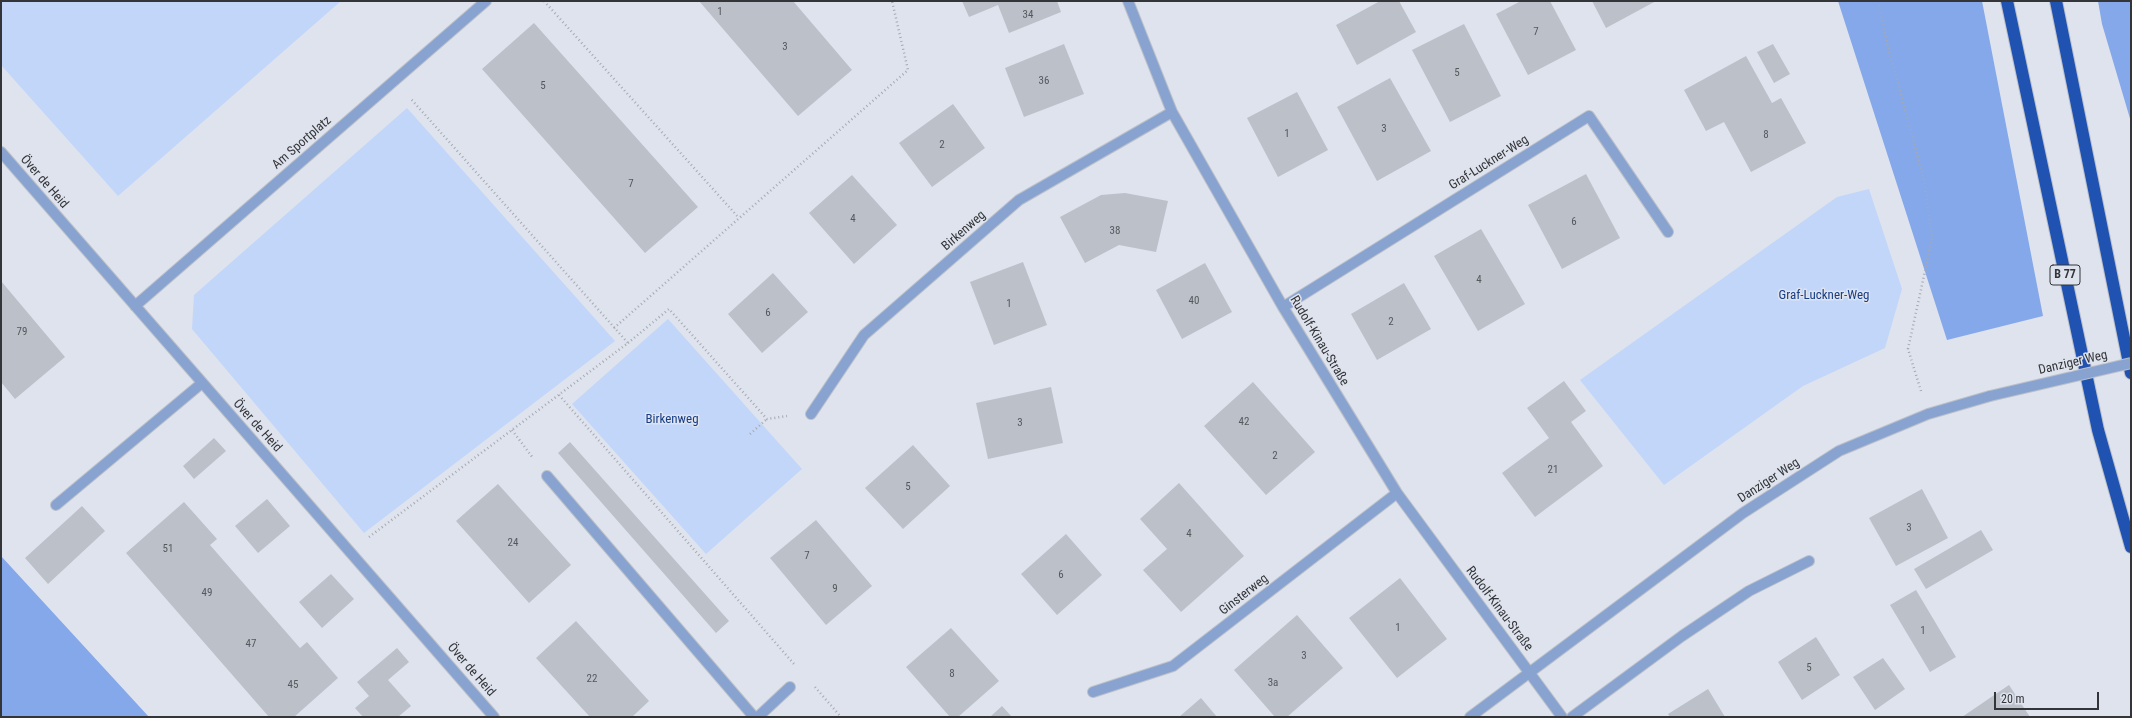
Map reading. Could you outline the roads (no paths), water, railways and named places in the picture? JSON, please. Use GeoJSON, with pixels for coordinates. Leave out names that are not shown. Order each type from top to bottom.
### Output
{"type":"FeatureCollection","features":[{"type":"Feature","properties":{"kind":"highway","name":"B 77"},"geometry":{"type":"LineString","coordinates":[[2007,1],[2098,430],[2131,547]]}},
{"type":"Feature","properties":{"kind":"highway"},"geometry":{"type":"LineString","coordinates":[[2056,1],[2131,373]]}},
{"type":"Feature","properties":{"kind":"street","name":"Am Sportplatz"},"geometry":{"type":"LineString","coordinates":[[135,306],[486,1]]}},
{"type":"Feature","properties":{"kind":"street","name":"Rudolf-Kinau-Straße"},"geometry":{"type":"LineString","coordinates":[[1128,1],[1172,112],[1283,307],[1397,493],[1562,717]]}},
{"type":"Feature","properties":{"kind":"street","name":"Birkenweg"},"geometry":{"type":"LineString","coordinates":[[812,414],[864,335],[1019,200],[1172,112]]}},
{"type":"Feature","properties":{"kind":"street","name":"Graf-Luckner-Weg"},"geometry":{"type":"LineString","coordinates":[[1283,307],[1589,116],[1668,232]]}},
{"type":"Feature","properties":{"kind":"street","name":"Över de Heid"},"geometry":{"type":"LineString","coordinates":[[1,152],[202,383],[351,551],[494,717]]}},
{"type":"Feature","properties":{"kind":"street","name":"Danziger Weg"},"geometry":{"type":"LineString","coordinates":[[1470,717],[1529,671],[1743,513],[1839,450],[1928,414],[1990,396],[2131,363]]}},
{"type":"Feature","properties":{"kind":"street"},"geometry":{"type":"LineString","coordinates":[[56,505],[202,383]]}},
{"type":"Feature","properties":{"kind":"street"},"geometry":{"type":"LineString","coordinates":[[547,476],[754,717]]}},
{"type":"Feature","properties":{"kind":"street","name":"Ginsterweg"},"geometry":{"type":"LineString","coordinates":[[1093,692],[1173,666],[1397,493]]}},
{"type":"Feature","properties":{"kind":"street"},"geometry":{"type":"LineString","coordinates":[[1572,717],[1682,636],[1749,591],[1809,561]]}},
{"type":"Feature","properties":{"kind":"street"},"geometry":{"type":"LineString","coordinates":[[758,717],[790,687]]}}]}
